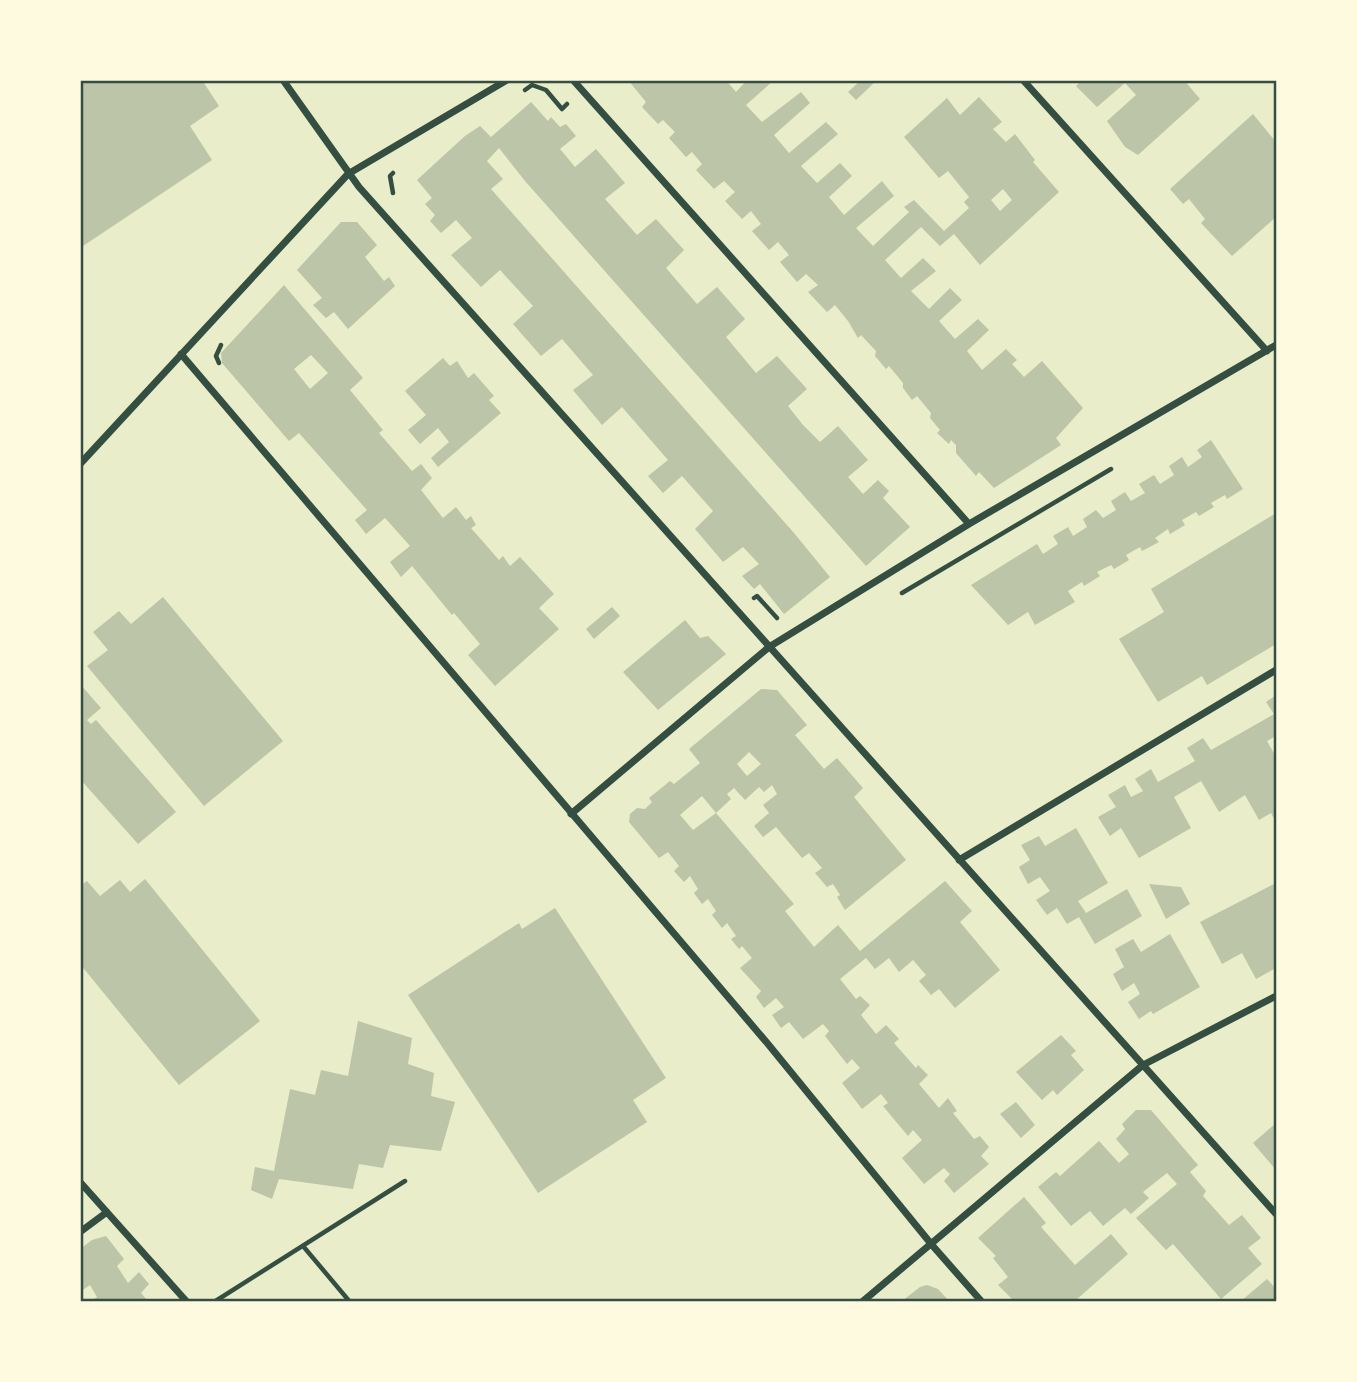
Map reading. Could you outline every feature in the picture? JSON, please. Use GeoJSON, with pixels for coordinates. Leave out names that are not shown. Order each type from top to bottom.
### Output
{"type":"FeatureCollection","features":[{"type":"Feature","properties":{"kind":"street"},"geometry":{"type":"LineString","coordinates":[[283,80],[348,174],[1276,1214]]}},
{"type":"Feature","properties":{"kind":"street"},"geometry":{"type":"LineString","coordinates":[[80,464],[348,174],[507,80]]}},
{"type":"Feature","properties":{"kind":"street"},"geometry":{"type":"LineString","coordinates":[[573,80],[969,524]]}},
{"type":"Feature","properties":{"kind":"street"},"geometry":{"type":"LineString","coordinates":[[1023,80],[1266,351]]}},
{"type":"Feature","properties":{"kind":"street"},"geometry":{"type":"LineString","coordinates":[[570,814],[769,647],[969,524],[1276,345]]}},
{"type":"Feature","properties":{"kind":"street"},"geometry":{"type":"LineString","coordinates":[[181,354],[768,1044],[932,1245],[982,1301]]}},
{"type":"Feature","properties":{"kind":"street"},"geometry":{"type":"LineString","coordinates":[[959,860],[1276,670]]}},
{"type":"Feature","properties":{"kind":"street"},"geometry":{"type":"LineString","coordinates":[[862,1301],[932,1245],[1143,1065],[1276,996]]}},
{"type":"Feature","properties":{"kind":"street"},"geometry":{"type":"LineString","coordinates":[[80,1182],[187,1301]]}},
{"type":"Feature","properties":{"kind":"street"},"geometry":{"type":"LineString","coordinates":[[80,1232],[107,1212]]}},
{"type":"Feature","properties":{"kind":"path"},"geometry":{"type":"LineString","coordinates":[[214,1301],[405,1181]]}},
{"type":"Feature","properties":{"kind":"path"},"geometry":{"type":"LineString","coordinates":[[303,1246],[350,1301]]}},
{"type":"Feature","properties":{"kind":"building"},"geometry":{"type":"Polygon","coordinates":[[[80,80],[202,80],[219,106],[190,126],[212,160],[80,248],[80,80]]]}},
{"type":"Feature","properties":{"kind":"building"},"geometry":{"type":"Polygon","coordinates":[[[628,80],[726,80],[736,92],[747,80],[774,80],[746,105],[762,122],[801,92],[810,103],[774,135],[789,153],[826,122],[838,134],[801,166],[817,183],[840,163],[852,176],[829,197],[844,215],[882,181],[894,196],[856,228],[873,246],[909,212],[904,207],[914,200],[944,231],[969,208],[964,202],[969,197],[948,171],[939,178],[904,137],[947,98],[960,115],[979,97],[1002,122],[993,129],[1006,142],[1015,134],[1035,160],[1033,162],[1059,192],[980,265],[954,234],[940,246],[921,227],[885,260],[901,278],[923,258],[936,271],[911,291],[929,309],[950,288],[962,300],[939,321],[955,339],[978,319],[989,330],[967,351],[982,370],[1006,349],[1017,360],[1012,364],[1024,377],[1042,361],[1083,408],[1056,438],[1061,445],[994,488],[979,472],[976,476],[956,453],[956,445],[951,440],[949,444],[937,433],[940,430],[930,418],[931,413],[917,396],[912,400],[903,388],[903,383],[889,366],[886,369],[875,356],[876,351],[861,335],[858,338],[835,305],[827,312],[808,292],[818,285],[806,274],[797,282],[780,262],[789,255],[778,242],[769,250],[752,231],[761,224],[751,211],[742,219],[725,201],[735,192],[724,181],[714,189],[696,170],[702,164],[692,152],[686,157],[669,138],[675,132],[663,120],[658,124],[642,107],[646,102],[628,80]],[[1003,189],[991,200],[1000,211],[1012,200],[1003,189]]]}},
{"type":"Feature","properties":{"kind":"building"},"geometry":{"type":"Polygon","coordinates":[[[861,80],[877,80],[856,100],[848,92],[861,80]]]}},
{"type":"Feature","properties":{"kind":"building"},"geometry":{"type":"Polygon","coordinates":[[[1082,80],[1184,80],[1200,99],[1138,155],[1125,147],[1107,121],[1136,95],[1125,83],[1097,107],[1076,86],[1082,80]]]}},
{"type":"Feature","properties":{"kind":"building"},"geometry":{"type":"Polygon","coordinates":[[[531,102],[548,121],[551,117],[560,127],[566,124],[576,136],[560,149],[575,167],[596,149],[625,183],[605,199],[637,235],[656,219],[684,250],[666,268],[697,304],[717,287],[745,319],[726,337],[756,373],[777,356],[807,389],[788,406],[803,425],[820,442],[838,426],[868,460],[848,477],[863,494],[878,480],[889,491],[883,498],[910,527],[866,566],[525,181],[499,148],[487,161],[503,179],[491,189],[830,577],[784,614],[760,584],[754,589],[742,576],[759,564],[743,547],[723,562],[695,529],[713,511],[682,476],[663,493],[648,476],[668,460],[622,407],[602,425],[573,390],[593,375],[562,339],[541,356],[513,324],[533,306],[500,270],[481,287],[451,255],[472,238],[456,220],[441,233],[430,221],[435,215],[425,204],[432,198],[417,180],[465,136],[480,126],[491,137],[531,102]]]}},
{"type":"Feature","properties":{"kind":"building"},"geometry":{"type":"Polygon","coordinates":[[[1253,114],[1276,142],[1276,217],[1232,256],[1201,223],[1205,219],[1189,199],[1183,204],[1170,189],[1253,114]]]}},
{"type":"Feature","properties":{"kind":"building"},"geometry":{"type":"Polygon","coordinates":[[[341,222],[357,222],[377,245],[365,257],[384,281],[389,277],[395,286],[348,329],[334,312],[326,318],[313,305],[322,298],[297,270],[341,222]]]}},
{"type":"Feature","properties":{"kind":"building"},"geometry":{"type":"Polygon","coordinates":[[[284,285],[363,378],[350,390],[383,430],[379,433],[412,471],[421,464],[432,478],[421,490],[443,518],[456,507],[466,520],[471,516],[476,525],[471,528],[499,560],[503,556],[510,566],[520,557],[554,594],[539,608],[559,629],[495,686],[468,655],[480,644],[454,613],[452,615],[412,566],[401,577],[390,562],[410,546],[385,518],[366,534],[355,520],[367,510],[299,433],[289,441],[222,363],[221,353],[284,285]],[[311,355],[294,369],[310,389],[328,373],[311,355]]]}},
{"type":"Feature","properties":{"kind":"building"},"geometry":{"type":"Polygon","coordinates":[[[443,358],[450,366],[457,361],[468,378],[474,373],[494,396],[489,400],[501,413],[438,467],[431,458],[449,442],[438,428],[420,444],[408,430],[426,415],[405,391],[443,358]]]}},
{"type":"Feature","properties":{"kind":"building"},"geometry":{"type":"Polygon","coordinates":[[[1211,440],[1243,489],[1227,499],[1225,495],[1211,503],[1214,507],[1199,516],[1196,512],[1182,520],[1185,525],[1170,534],[1168,529],[1155,538],[1159,542],[1142,551],[1140,547],[1126,555],[1129,560],[1114,569],[1111,565],[1097,572],[1100,576],[1084,586],[1082,582],[1068,591],[1075,602],[1035,625],[1028,612],[1008,625],[971,585],[1037,544],[1043,554],[1058,544],[1053,536],[1068,527],[1073,536],[1087,527],[1083,519],[1096,510],[1103,518],[1116,510],[1111,501],[1125,492],[1131,501],[1145,493],[1139,484],[1154,475],[1160,484],[1174,475],[1169,466],[1182,457],[1188,467],[1202,457],[1197,450],[1211,440]]]}},
{"type":"Feature","properties":{"kind":"building"},"geometry":{"type":"Polygon","coordinates":[[[1276,513],[1276,644],[1207,685],[1202,676],[1158,702],[1119,639],[1164,612],[1151,589],[1276,513]]]}},
{"type":"Feature","properties":{"kind":"building"},"geometry":{"type":"Polygon","coordinates":[[[163,597],[283,741],[204,806],[87,666],[108,650],[93,632],[119,611],[131,624],[163,597]]]}},
{"type":"Feature","properties":{"kind":"building"},"geometry":{"type":"Polygon","coordinates":[[[612,607],[620,616],[594,639],[586,629],[612,607]]]}},
{"type":"Feature","properties":{"kind":"building"},"geometry":{"type":"Polygon","coordinates":[[[685,620],[700,638],[708,636],[726,654],[658,710],[623,672],[685,620]]]}},
{"type":"Feature","properties":{"kind":"building"},"geometry":{"type":"Polygon","coordinates":[[[80,684],[101,708],[87,720],[91,724],[96,720],[176,812],[138,844],[80,779],[80,684]]]}},
{"type":"Feature","properties":{"kind":"building"},"geometry":{"type":"Polygon","coordinates":[[[761,689],[777,690],[807,725],[795,735],[824,769],[837,758],[863,788],[854,797],[906,860],[845,910],[833,884],[827,887],[815,873],[822,868],[809,853],[802,858],[776,827],[763,837],[754,826],[769,813],[763,805],[777,794],[772,785],[764,792],[759,787],[745,800],[734,788],[727,794],[731,799],[716,813],[794,904],[785,911],[814,947],[838,925],[860,951],[945,881],[972,911],[960,922],[1000,970],[955,1008],[939,989],[931,995],[919,981],[926,975],[913,960],[899,972],[889,958],[875,969],[866,958],[840,979],[856,999],[860,996],[870,1005],[861,1015],[876,1034],[886,1025],[899,1039],[894,1043],[916,1068],[918,1065],[928,1075],[919,1084],[939,1108],[948,1098],[957,1111],[953,1113],[974,1139],[980,1136],[989,1147],[981,1156],[989,1164],[954,1193],[944,1181],[950,1174],[944,1168],[924,1184],[902,1158],[922,1140],[913,1130],[908,1136],[883,1106],[888,1103],[881,1094],[862,1109],[842,1083],[860,1068],[852,1059],[847,1064],[825,1036],[829,1031],[823,1024],[803,1039],[789,1022],[781,1028],[772,1015],[784,1007],[776,998],[764,1008],[756,997],[761,991],[740,968],[752,958],[742,946],[739,949],[731,939],[736,936],[727,923],[722,928],[712,915],[716,911],[708,899],[702,904],[694,893],[698,889],[690,876],[684,882],[674,871],[679,866],[668,852],[659,858],[629,822],[630,814],[637,808],[645,809],[652,802],[649,798],[670,781],[674,784],[700,763],[689,749],[761,689]],[[749,752],[737,764],[747,776],[761,764],[749,752]],[[702,796],[680,815],[693,830],[716,813],[702,796]]]}},
{"type":"Feature","properties":{"kind":"building"},"geometry":{"type":"Polygon","coordinates":[[[1276,695],[1276,736],[1267,741],[1276,757],[1276,822],[1271,813],[1259,820],[1245,795],[1219,812],[1201,781],[1174,797],[1191,828],[1139,858],[1121,828],[1110,836],[1098,817],[1116,807],[1108,795],[1125,785],[1131,797],[1143,791],[1135,779],[1151,769],[1158,782],[1195,761],[1187,748],[1203,738],[1211,750],[1274,714],[1266,702],[1276,695]]]}},
{"type":"Feature","properties":{"kind":"building"},"geometry":{"type":"Polygon","coordinates":[[[1076,828],[1108,883],[1078,901],[1086,913],[1127,889],[1142,916],[1095,944],[1079,917],[1067,924],[1057,908],[1047,915],[1036,900],[1050,891],[1040,877],[1028,884],[1019,867],[1030,860],[1021,845],[1039,836],[1045,846],[1076,828]]]}},
{"type":"Feature","properties":{"kind":"building"},"geometry":{"type":"Polygon","coordinates":[[[145,879],[260,1021],[179,1085],[80,964],[80,886],[87,881],[100,896],[120,880],[130,892],[145,879]]]}},
{"type":"Feature","properties":{"kind":"building"},"geometry":{"type":"Polygon","coordinates":[[[1276,883],[1276,968],[1256,979],[1242,953],[1222,964],[1200,922],[1276,883]]]}},
{"type":"Feature","properties":{"kind":"building"},"geometry":{"type":"Polygon","coordinates":[[[1149,884],[1181,887],[1190,904],[1166,919],[1149,884]]]}},
{"type":"Feature","properties":{"kind":"building"},"geometry":{"type":"Polygon","coordinates":[[[555,908],[666,1078],[633,1100],[647,1122],[538,1193],[408,995],[519,923],[522,929],[555,908]]]}},
{"type":"Feature","properties":{"kind":"building"},"geometry":{"type":"Polygon","coordinates":[[[1170,934],[1200,987],[1139,1019],[1128,1002],[1140,994],[1134,983],[1122,991],[1113,974],[1124,967],[1115,949],[1133,939],[1141,952],[1170,934]]]}},
{"type":"Feature","properties":{"kind":"building"},"geometry":{"type":"Polygon","coordinates":[[[358,1021],[412,1038],[408,1064],[434,1073],[431,1096],[455,1102],[441,1151],[390,1145],[383,1168],[359,1164],[353,1189],[279,1179],[272,1199],[251,1190],[255,1167],[274,1171],[290,1089],[315,1095],[321,1070],[348,1076],[358,1021]]]}},
{"type":"Feature","properties":{"kind":"building"},"geometry":{"type":"Polygon","coordinates":[[[1061,1035],[1076,1051],[1071,1055],[1084,1070],[1057,1095],[1053,1090],[1042,1100],[1016,1072],[1061,1035]]]}},
{"type":"Feature","properties":{"kind":"building"},"geometry":{"type":"Polygon","coordinates":[[[1016,1102],[1035,1125],[1021,1138],[1000,1114],[1016,1102]]]}},
{"type":"Feature","properties":{"kind":"building"},"geometry":{"type":"Polygon","coordinates":[[[1136,1110],[1151,1110],[1198,1165],[1190,1172],[1206,1191],[1203,1196],[1229,1225],[1242,1215],[1261,1238],[1248,1248],[1262,1264],[1221,1299],[1173,1244],[1166,1250],[1136,1218],[1177,1184],[1167,1173],[1143,1192],[1149,1198],[1131,1214],[1125,1208],[1103,1226],[1090,1211],[1071,1226],[1038,1187],[1056,1172],[1060,1176],[1099,1141],[1119,1163],[1129,1154],[1116,1139],[1125,1129],[1122,1124],[1136,1110]]]}},
{"type":"Feature","properties":{"kind":"building"},"geometry":{"type":"Polygon","coordinates":[[[1276,1123],[1276,1170],[1253,1143],[1276,1123]]]}},
{"type":"Feature","properties":{"kind":"building"},"geometry":{"type":"Polygon","coordinates":[[[1024,1197],[1046,1223],[1041,1227],[1075,1265],[1111,1234],[1128,1254],[1075,1301],[1014,1301],[998,1285],[1008,1277],[993,1258],[996,1256],[978,1238],[1024,1197]]]}},
{"type":"Feature","properties":{"kind":"building"},"geometry":{"type":"Polygon","coordinates":[[[106,1236],[124,1259],[117,1266],[128,1283],[139,1272],[149,1284],[141,1293],[148,1301],[91,1301],[97,1297],[90,1285],[80,1292],[80,1249],[92,1240],[106,1236]]]}},
{"type":"Feature","properties":{"kind":"building"},"geometry":{"type":"Polygon","coordinates":[[[1267,1279],[1276,1289],[1276,1301],[1241,1301],[1267,1279]]]}},
{"type":"Feature","properties":{"kind":"building"},"geometry":{"type":"Polygon","coordinates":[[[927,1285],[938,1289],[949,1301],[902,1301],[920,1287],[927,1285]]]}}]}
